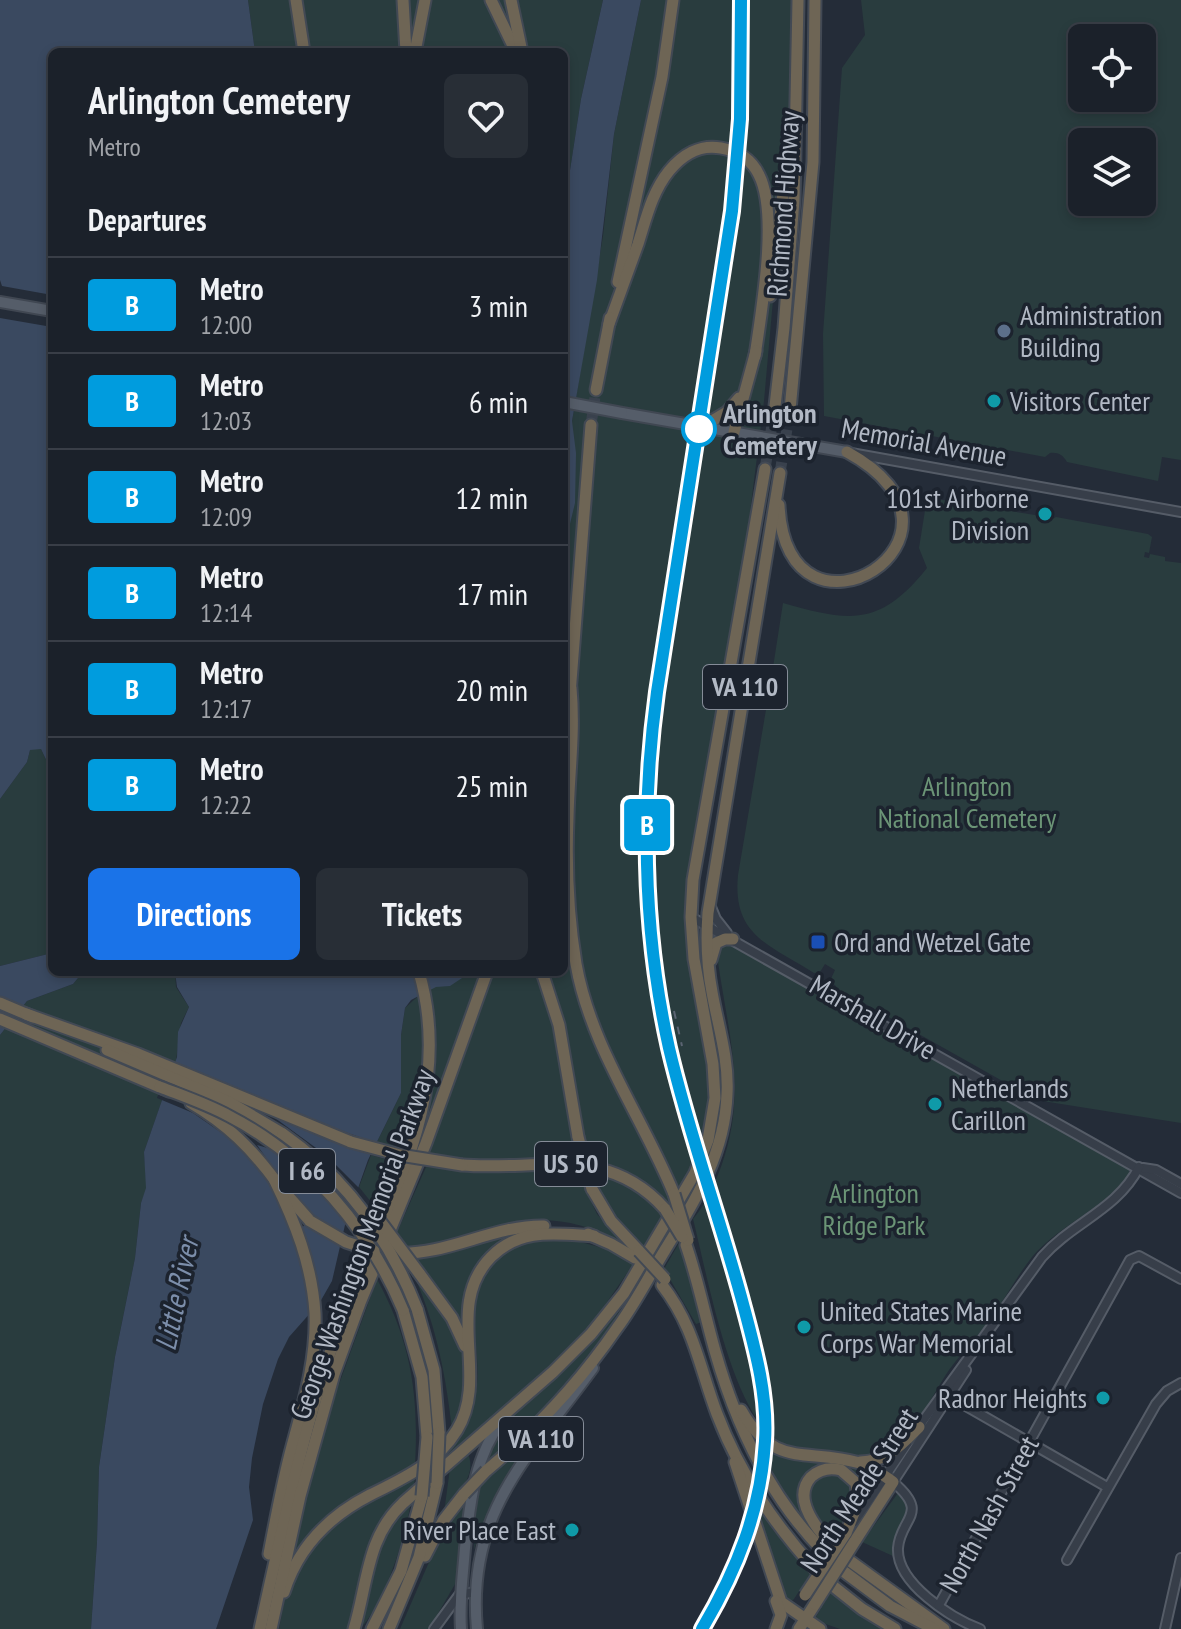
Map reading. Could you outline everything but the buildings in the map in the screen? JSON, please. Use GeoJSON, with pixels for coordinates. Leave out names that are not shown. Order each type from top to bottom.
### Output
{"type":"FeatureCollection","features":[{"type":"Feature","properties":{"kind":"highway"},"geometry":{"type":"LineString","coordinates":[[296,0],[303,48]]}},
{"type":"Feature","properties":{"kind":"highway"},"geometry":{"type":"LineString","coordinates":[[403,0],[406,48]]}},
{"type":"Feature","properties":{"kind":"highway"},"geometry":{"type":"LineString","coordinates":[[416,48],[425,0]]}},
{"type":"Feature","properties":{"kind":"highway"},"geometry":{"type":"LineString","coordinates":[[491,0],[514,48]]}},
{"type":"Feature","properties":{"kind":"highway"},"geometry":{"type":"LineString","coordinates":[[511,0],[521,48]]}},
{"type":"Feature","properties":{"kind":"highway","name":"Richmond Highway"},"geometry":{"type":"LineString","coordinates":[[775,406],[791,246],[798,0]]}},
{"type":"Feature","properties":{"kind":"highway","name":"Richmond Highway"},"geometry":{"type":"LineString","coordinates":[[790,410],[813,162],[815,0]]}},
{"type":"Feature","properties":{"kind":"highway"},"geometry":{"type":"LineString","coordinates":[[596,390],[662,77],[673,1]]}},
{"type":"Feature","properties":{"kind":"highway"},"geometry":{"type":"LineString","coordinates":[[734,432],[773,282],[798,70]]}},
{"type":"Feature","properties":{"kind":"highway"},"geometry":{"type":"LineString","coordinates":[[609,324],[653,200],[665,177],[680,159],[694,151],[712,147],[727,149],[739,154],[755,168],[764,195],[766,270],[755,356]]}},
{"type":"Feature","properties":{"kind":"highway"},"geometry":{"type":"LineString","coordinates":[[702,427],[730,410],[747,383]]}},
{"type":"Feature","properties":{"kind":"highway"},"geometry":{"type":"LineString","coordinates":[[568,716],[591,425]]}},
{"type":"Feature","properties":{"kind":"highway","name":"VA 110"},"geometry":{"type":"LineString","coordinates":[[619,1326],[701,1191],[719,1148],[727,1107],[725,1050],[710,976],[707,925],[780,473],[784,537],[797,562],[814,576],[842,583],[865,578],[885,564],[901,534],[901,514],[895,494],[871,466],[847,452]]}},
{"type":"Feature","properties":{"kind":"highway","name":"VA 110"},"geometry":{"type":"LineString","coordinates":[[513,1407],[572,1354],[608,1314],[687,1190],[702,1157],[713,1112],[715,1080],[696,973],[691,917],[698,849],[765,469]]}},
{"type":"Feature","properties":{"kind":"highway"},"geometry":{"type":"LineString","coordinates":[[568,815],[574,723],[571,688]]}},
{"type":"Feature","properties":{"kind":"highway"},"geometry":{"type":"LineString","coordinates":[[568,883],[576,964],[584,997],[603,1051],[654,1148],[674,1194],[687,1243]]}},
{"type":"Feature","properties":{"kind":"highway"},"geometry":{"type":"LineString","coordinates":[[710,976],[714,946],[721,940],[733,939]]}},
{"type":"Feature","properties":{"kind":"highway","name":"George Washington Memorial Parkway"},"geometry":{"type":"LineString","coordinates":[[259,1629],[296,1470],[332,1347],[410,1153],[423,1111],[431,1053],[426,998],[420,976]]}},
{"type":"Feature","properties":{"kind":"highway","name":"George Washington Memorial Parkway"},"geometry":{"type":"LineString","coordinates":[[272,1629],[303,1483],[334,1374],[426,1143],[486,976]]}},
{"type":"Feature","properties":{"kind":"highway"},"geometry":{"type":"LineString","coordinates":[[543,976],[559,1025],[578,1137],[592,1189],[611,1221],[637,1254]]}},
{"type":"Feature","properties":{"kind":"highway","name":"I 66"},"geometry":{"type":"LineString","coordinates":[[0,1003],[251,1113],[322,1165],[362,1208],[396,1260],[417,1309],[436,1382],[439,1433],[437,1483],[423,1545],[389,1629]]}},
{"type":"Feature","properties":{"kind":"highway","name":"US 50"},"geometry":{"type":"LineString","coordinates":[[26,1014],[129,1051],[362,1145],[415,1159],[462,1165],[575,1164],[598,1167],[635,1182],[665,1209],[687,1243],[724,1379],[742,1428],[765,1473],[793,1516],[828,1548],[804,1499],[808,1482],[822,1470],[845,1472],[858,1488],[850,1537]]}},
{"type":"Feature","properties":{"kind":"highway","name":"I 66"},"geometry":{"type":"LineString","coordinates":[[0,1019],[229,1116],[267,1139],[302,1166],[338,1204],[382,1265],[403,1310],[422,1377],[427,1437],[422,1496],[401,1571],[372,1629]]}},
{"type":"Feature","properties":{"kind":"highway","name":"US 50"},"geometry":{"type":"LineString","coordinates":[[160,1087],[229,1128],[258,1157],[303,1215],[328,1233],[364,1249],[421,1252],[511,1229],[538,1226],[569,1229],[594,1236],[637,1254],[664,1282],[685,1318],[732,1450],[772,1517],[815,1569]]}},
{"type":"Feature","properties":{"kind":"highway"},"geometry":{"type":"LineString","coordinates":[[283,1134],[315,1151],[365,1201],[456,1325],[470,1366]]}},
{"type":"Feature","properties":{"kind":"highway"},"geometry":{"type":"LineString","coordinates":[[259,1629],[262,1592],[278,1503],[313,1357],[315,1310],[309,1270],[295,1225],[274,1179]]}},
{"type":"Feature","properties":{"kind":"highway"},"geometry":{"type":"LineString","coordinates":[[272,1629],[293,1569],[322,1529],[357,1502],[417,1471],[450,1441],[466,1410],[470,1390],[468,1300],[475,1279],[488,1260],[510,1243],[535,1234],[594,1236]]}},
{"type":"Feature","properties":{"kind":"highway"},"geometry":{"type":"LineString","coordinates":[[400,1607],[443,1521],[464,1494],[551,1411],[585,1373],[619,1326]]}},
{"type":"Feature","properties":{"kind":"highway"},"geometry":{"type":"LineString","coordinates":[[724,1379],[749,1424],[773,1446],[793,1454],[874,1461],[890,1454],[919,1427]]}},
{"type":"Feature","properties":{"kind":"highway"},"geometry":{"type":"LineString","coordinates":[[354,1629],[372,1551],[387,1521],[403,1503],[513,1407]]}},
{"type":"Feature","properties":{"kind":"highway"},"geometry":{"type":"LineString","coordinates":[[732,1450],[781,1602],[800,1619],[820,1629]]}},
{"type":"Feature","properties":{"kind":"highway"},"geometry":{"type":"LineString","coordinates":[[859,1462],[889,1479]]}},
{"type":"Feature","properties":{"kind":"highway","name":"North Meade Street"},"geometry":{"type":"LineString","coordinates":[[783,1629],[800,1619],[889,1479]]}},
{"type":"Feature","properties":{"kind":"highway"},"geometry":{"type":"LineString","coordinates":[[767,1561],[781,1615],[776,1629]]}},
{"type":"Feature","properties":{"kind":"highway"},"geometry":{"type":"LineString","coordinates":[[935,1629],[890,1606],[847,1566],[944,1629]]}},
{"type":"Feature","properties":{"kind":"highway"},"geometry":{"type":"LineString","coordinates":[[833,1586],[895,1629]]}},
{"type":"Feature","properties":{"kind":"main road"},"geometry":{"type":"LineString","coordinates":[[0,302],[48,310]]}},
{"type":"Feature","properties":{"kind":"main road","name":"Memorial Avenue"},"geometry":{"type":"LineString","coordinates":[[568,403],[847,452]]}},
{"type":"Feature","properties":{"kind":"main road","name":"VA 110"},"geometry":{"type":"LineString","coordinates":[[475,1592],[481,1548],[500,1497],[599,1360],[619,1326]]}},
{"type":"Feature","properties":{"kind":"main road","name":"VA 110"},"geometry":{"type":"LineString","coordinates":[[461,1593],[470,1506],[478,1467],[494,1432],[513,1407]]}},
{"type":"Feature","properties":{"kind":"main road"},"geometry":{"type":"LineString","coordinates":[[475,1592],[477,1629]]}},
{"type":"Feature","properties":{"kind":"main road"},"geometry":{"type":"LineString","coordinates":[[461,1593],[461,1629]]}},
{"type":"Feature","properties":{"kind":"street","name":"Memorial Avenue"},"geometry":{"type":"LineString","coordinates":[[847,452],[1181,512]]}},
{"type":"Feature","properties":{"kind":"street","name":"Marshall Drive"},"geometry":{"type":"LineString","coordinates":[[710,901],[716,919],[733,939]]}},
{"type":"Feature","properties":{"kind":"street","name":"Marshall Drive"},"geometry":{"type":"LineString","coordinates":[[691,917],[1181,1193]]}},
{"type":"Feature","properties":{"kind":"street","name":"Marshall Drive"},"geometry":{"type":"LineString","coordinates":[[1139,1167],[1156,1170],[1181,1184]]}},
{"type":"Feature","properties":{"kind":"street","name":"North Meade Street"},"geometry":{"type":"LineString","coordinates":[[889,1479],[1042,1257],[1061,1237],[1116,1200],[1139,1167]]}},
{"type":"Feature","properties":{"kind":"street","name":"North Nash Street"},"geometry":{"type":"LineString","coordinates":[[939,1605],[1134,1257],[1146,1259],[1181,1279]]}},
{"type":"Feature","properties":{"kind":"street"},"geometry":{"type":"LineString","coordinates":[[1067,1560],[1156,1404],[1167,1391],[1181,1383]]}},
{"type":"Feature","properties":{"kind":"street","name":"North Meade Street"},"geometry":{"type":"LineString","coordinates":[[889,1479],[919,1427],[946,1395]]}},
{"type":"Feature","properties":{"kind":"street"},"geometry":{"type":"LineString","coordinates":[[946,1395],[1107,1487]]}},
{"type":"Feature","properties":{"kind":"street"},"geometry":{"type":"LineString","coordinates":[[889,1479],[906,1493],[911,1507],[910,1520],[899,1545],[901,1568],[912,1583],[939,1605],[958,1619],[980,1629]]}},
{"type":"Feature","properties":{"kind":"street"},"geometry":{"type":"LineString","coordinates":[[1165,1629],[1177,1596],[1181,1558]]}},
{"type":"Feature","properties":{"kind":"street"},"geometry":{"type":"LineString","coordinates":[[434,1629],[461,1593],[475,1592]]}},
{"type":"Feature","properties":{"kind":"green space"},"geometry":{"type":"Polygon","coordinates":[[[248,0],[603,0],[581,99],[568,183],[568,48],[254,48],[248,0]]]}},
{"type":"Feature","properties":{"kind":"green space"},"geometry":{"type":"Polygon","coordinates":[[[641,0],[797,0],[798,20],[764,401],[727,696],[691,917],[711,1049],[713,1112],[687,1190],[665,1209],[618,1174],[466,1162],[374,1148],[401,1093],[401,1035],[405,1008],[441,976],[568,976],[568,462],[603,236],[614,134],[641,0]]]}},
{"type":"Feature","properties":{"kind":"green space"},"geometry":{"type":"Polygon","coordinates":[[[861,0],[1181,0],[1181,460],[1162,457],[1158,481],[1067,462],[1055,453],[1045,457],[824,416],[823,334],[842,68],[865,35],[861,0]]]}},
{"type":"Feature","properties":{"kind":"green space","name":"Arlington National Cemetery"},"geometry":{"type":"Polygon","coordinates":[[[927,498],[974,504],[973,509],[990,511],[992,508],[1035,515],[1045,523],[1056,517],[1148,534],[1152,537],[1149,553],[1145,552],[1144,557],[1149,558],[1150,554],[1165,557],[1165,561],[1181,563],[1181,1123],[1036,1100],[846,993],[835,990],[836,986],[830,981],[835,970],[825,964],[820,972],[814,973],[783,955],[758,937],[741,913],[738,875],[769,692],[778,693],[784,685],[780,676],[772,674],[783,603],[846,616],[878,610],[894,601],[927,568],[919,548],[927,498]]]}},
{"type":"Feature","properties":{"kind":"green space"},"geometry":{"type":"Polygon","coordinates":[[[41,749],[48,764],[48,954],[0,966],[0,799],[27,762],[30,750],[41,749]]]}},
{"type":"Feature","properties":{"kind":"green space","name":"Arlington Ridge Park"},"geometry":{"type":"Polygon","coordinates":[[[731,943],[1129,1168],[1129,1174],[1119,1187],[1055,1235],[1032,1257],[987,1323],[949,1370],[912,1428],[896,1444],[881,1452],[866,1456],[849,1455],[798,1449],[779,1442],[762,1426],[747,1403],[723,1340],[693,1219],[719,1171],[730,1137],[734,1111],[733,1060],[717,955],[719,947],[731,943]]]}},
{"type":"Feature","properties":{"kind":"green space"},"geometry":{"type":"Polygon","coordinates":[[[80,976],[175,976],[176,987],[189,1007],[181,1023],[176,1061],[144,1152],[147,1188],[141,1203],[135,1258],[115,1357],[99,1467],[91,1629],[0,1629],[0,1035],[27,1001],[73,984],[80,976]]]}},
{"type":"Feature","properties":{"kind":"green space"},"geometry":{"type":"Polygon","coordinates":[[[371,1155],[399,1163],[380,1213],[359,1187],[371,1155]]]}},
{"type":"Feature","properties":{"kind":"green space"},"geometry":{"type":"Polygon","coordinates":[[[426,1167],[512,1172],[575,1168],[597,1214],[624,1244],[565,1222],[539,1220],[491,1228],[408,1249],[397,1232],[426,1167]]]}},
{"type":"Feature","properties":{"kind":"green space"},"geometry":{"type":"Polygon","coordinates":[[[591,1170],[639,1193],[663,1215],[642,1248],[612,1212],[591,1170]]]}},
{"type":"Feature","properties":{"kind":"green space"},"geometry":{"type":"Polygon","coordinates":[[[524,1231],[486,1263],[471,1283],[466,1296],[464,1332],[413,1258],[524,1231]]]}},
{"type":"Feature","properties":{"kind":"green space"},"geometry":{"type":"Polygon","coordinates":[[[538,1238],[566,1238],[610,1250],[634,1263],[592,1324],[568,1350],[449,1458],[470,1415],[477,1387],[473,1308],[487,1271],[516,1245],[538,1238]]]}},
{"type":"Feature","properties":{"kind":"green space"},"geometry":{"type":"Polygon","coordinates":[[[679,1243],[686,1257],[702,1322],[696,1324],[664,1269],[679,1243]]]}},
{"type":"Feature","properties":{"kind":"green space"},"geometry":{"type":"Polygon","coordinates":[[[418,1275],[454,1330],[464,1366],[460,1406],[452,1429],[440,1353],[416,1280],[418,1275]]]}},
{"type":"Feature","properties":{"kind":"green space"},"geometry":{"type":"Polygon","coordinates":[[[377,1279],[398,1325],[410,1369],[416,1415],[415,1465],[339,1506],[308,1537],[294,1560],[292,1554],[326,1420],[377,1279]]]}},
{"type":"Feature","properties":{"kind":"green space"},"geometry":{"type":"Polygon","coordinates":[[[627,1298],[598,1344],[564,1387],[485,1463],[509,1418],[581,1352],[627,1298]]]}},
{"type":"Feature","properties":{"kind":"green space"},"geometry":{"type":"Polygon","coordinates":[[[753,1434],[780,1449],[846,1464],[876,1476],[864,1495],[858,1479],[846,1468],[804,1478],[799,1499],[812,1528],[786,1496],[753,1434]]]}},
{"type":"Feature","properties":{"kind":"green space"},"geometry":{"type":"Polygon","coordinates":[[[532,1436],[492,1505],[474,1550],[477,1490],[532,1436]]]}},
{"type":"Feature","properties":{"kind":"green space"},"geometry":{"type":"Polygon","coordinates":[[[468,1454],[468,1478],[444,1513],[450,1468],[468,1454]]]}},
{"type":"Feature","properties":{"kind":"green space"},"geometry":{"type":"Polygon","coordinates":[[[829,1473],[842,1476],[853,1491],[849,1511],[832,1540],[816,1519],[808,1498],[815,1479],[829,1473]]]}},
{"type":"Feature","properties":{"kind":"green space"},"geometry":{"type":"Polygon","coordinates":[[[415,1477],[414,1486],[397,1501],[375,1534],[349,1629],[279,1629],[285,1597],[304,1555],[344,1514],[415,1477]]]}},
{"type":"Feature","properties":{"kind":"green space"},"geometry":{"type":"Polygon","coordinates":[[[748,1492],[773,1530],[811,1573],[788,1604],[748,1492]]]}},
{"type":"Feature","properties":{"kind":"green space"},"geometry":{"type":"Polygon","coordinates":[[[898,1493],[906,1507],[893,1556],[862,1542],[898,1493]]]}},
{"type":"Feature","properties":{"kind":"green space"},"geometry":{"type":"Polygon","coordinates":[[[464,1500],[458,1579],[429,1629],[400,1629],[439,1539],[464,1500]]]}},
{"type":"Feature","properties":{"kind":"green space"},"geometry":{"type":"Polygon","coordinates":[[[411,1502],[386,1587],[360,1629],[381,1546],[388,1531],[411,1502]]]}},
{"type":"Feature","properties":{"kind":"green space"},"geometry":{"type":"Polygon","coordinates":[[[831,1592],[885,1629],[840,1629],[814,1620],[831,1592]]]}},
{"type":"Feature","properties":{"kind":"water"},"geometry":{"type":"Polygon","coordinates":[[[0,0],[248,0],[254,48],[48,48],[48,764],[41,749],[30,750],[27,762],[0,799],[0,0]]]}},
{"type":"Feature","properties":{"kind":"water"},"geometry":{"type":"Polygon","coordinates":[[[603,0],[641,0],[614,134],[597,280],[572,421],[576,453],[575,503],[568,532],[568,183],[581,99],[603,0]]]}},
{"type":"Feature","properties":{"kind":"water"},"geometry":{"type":"Polygon","coordinates":[[[48,954],[48,976],[80,976],[73,984],[27,1001],[0,1035],[0,966],[48,954]]]}},
{"type":"Feature","properties":{"kind":"water","name":"Little River"},"geometry":{"type":"Polygon","coordinates":[[[176,976],[465,976],[450,986],[436,987],[411,1000],[405,1008],[401,1035],[401,1093],[368,1160],[345,1225],[332,1281],[320,1302],[289,1337],[278,1359],[263,1404],[252,1458],[249,1487],[253,1520],[216,1629],[91,1629],[99,1467],[115,1357],[146,1188],[144,1152],[177,1057],[178,1032],[189,1007],[177,987],[176,976]]]}},
{"type":"Feature","properties":{"kind":"pier"},"geometry":{"type":"Polygon","coordinates":[[[0,280],[2,286],[48,294],[48,326],[0,318],[0,280]]]}},
{"type":"Feature","properties":{"kind":"pier"},"geometry":{"type":"Polygon","coordinates":[[[170,1061],[327,1126],[380,1144],[375,1155],[275,1118],[327,1156],[362,1191],[350,1223],[291,1164],[271,1149],[257,1145],[299,1205],[344,1247],[307,1224],[302,1227],[313,1262],[320,1308],[310,1319],[301,1254],[279,1198],[265,1176],[232,1140],[193,1113],[157,1098],[170,1061]]]}},
{"type":"Feature","properties":{"kind":"tunnel"},"geometry":{"type":"LineString","coordinates":[[591,425],[596,390]]}},
{"type":"Feature","properties":{"kind":"tunnel"},"geometry":{"type":"LineString","coordinates":[[765,469],[775,406]]}},
{"type":"Feature","properties":{"kind":"tunnel"},"geometry":{"type":"LineString","coordinates":[[780,473],[790,410]]}},
{"type":"Feature","properties":{"kind":"railway"},"geometry":{"type":"LineString","coordinates":[[743,146],[747,74],[746,0]]}},
{"type":"Feature","properties":{"kind":"railway"},"geometry":{"type":"LineString","coordinates":[[704,397],[729,238],[737,161]]}},
{"type":"Feature","properties":{"kind":"railway"},"geometry":{"type":"LineString","coordinates":[[670,1050],[651,932],[647,814],[659,677],[695,452]]}},
{"type":"Feature","properties":{"kind":"railway"},"geometry":{"type":"LineString","coordinates":[[674,1011],[682,1046]]}},
{"type":"Feature","properties":{"kind":"metro line","name":"B"},"geometry":{"type":"LineString","coordinates":[[702,1629],[733,1574],[747,1537],[761,1478],[765,1418],[760,1373],[750,1329],[665,1029],[651,934],[647,823],[649,762],[657,692],[732,211],[740,119],[741,0]]}},
{"type":"Feature","properties":{"kind":"place","name":"Administration Building"},"geometry":{"type":"Point","coordinates":[1004,331]}},
{"type":"Feature","properties":{"kind":"place","name":"Visitors Center"},"geometry":{"type":"Point","coordinates":[994,401]}},
{"type":"Feature","properties":{"kind":"place","name":"Arlington Cemetery"},"geometry":{"type":"Point","coordinates":[699,429]}},
{"type":"Feature","properties":{"kind":"place","name":"101st Airborne Division"},"geometry":{"type":"Point","coordinates":[1045,514]}},
{"type":"Feature","properties":{"kind":"place","name":"Ord and Wetzel Gate"},"geometry":{"type":"Point","coordinates":[818,942]}},
{"type":"Feature","properties":{"kind":"place","name":"Netherlands Carillon"},"geometry":{"type":"Point","coordinates":[935,1104]}},
{"type":"Feature","properties":{"kind":"place","name":"United States Marine Corps War Memorial"},"geometry":{"type":"Point","coordinates":[804,1327]}},
{"type":"Feature","properties":{"kind":"place","name":"Radnor Heights"},"geometry":{"type":"Point","coordinates":[1103,1398]}},
{"type":"Feature","properties":{"kind":"place","name":"River Place East"},"geometry":{"type":"Point","coordinates":[572,1530]}}]}
